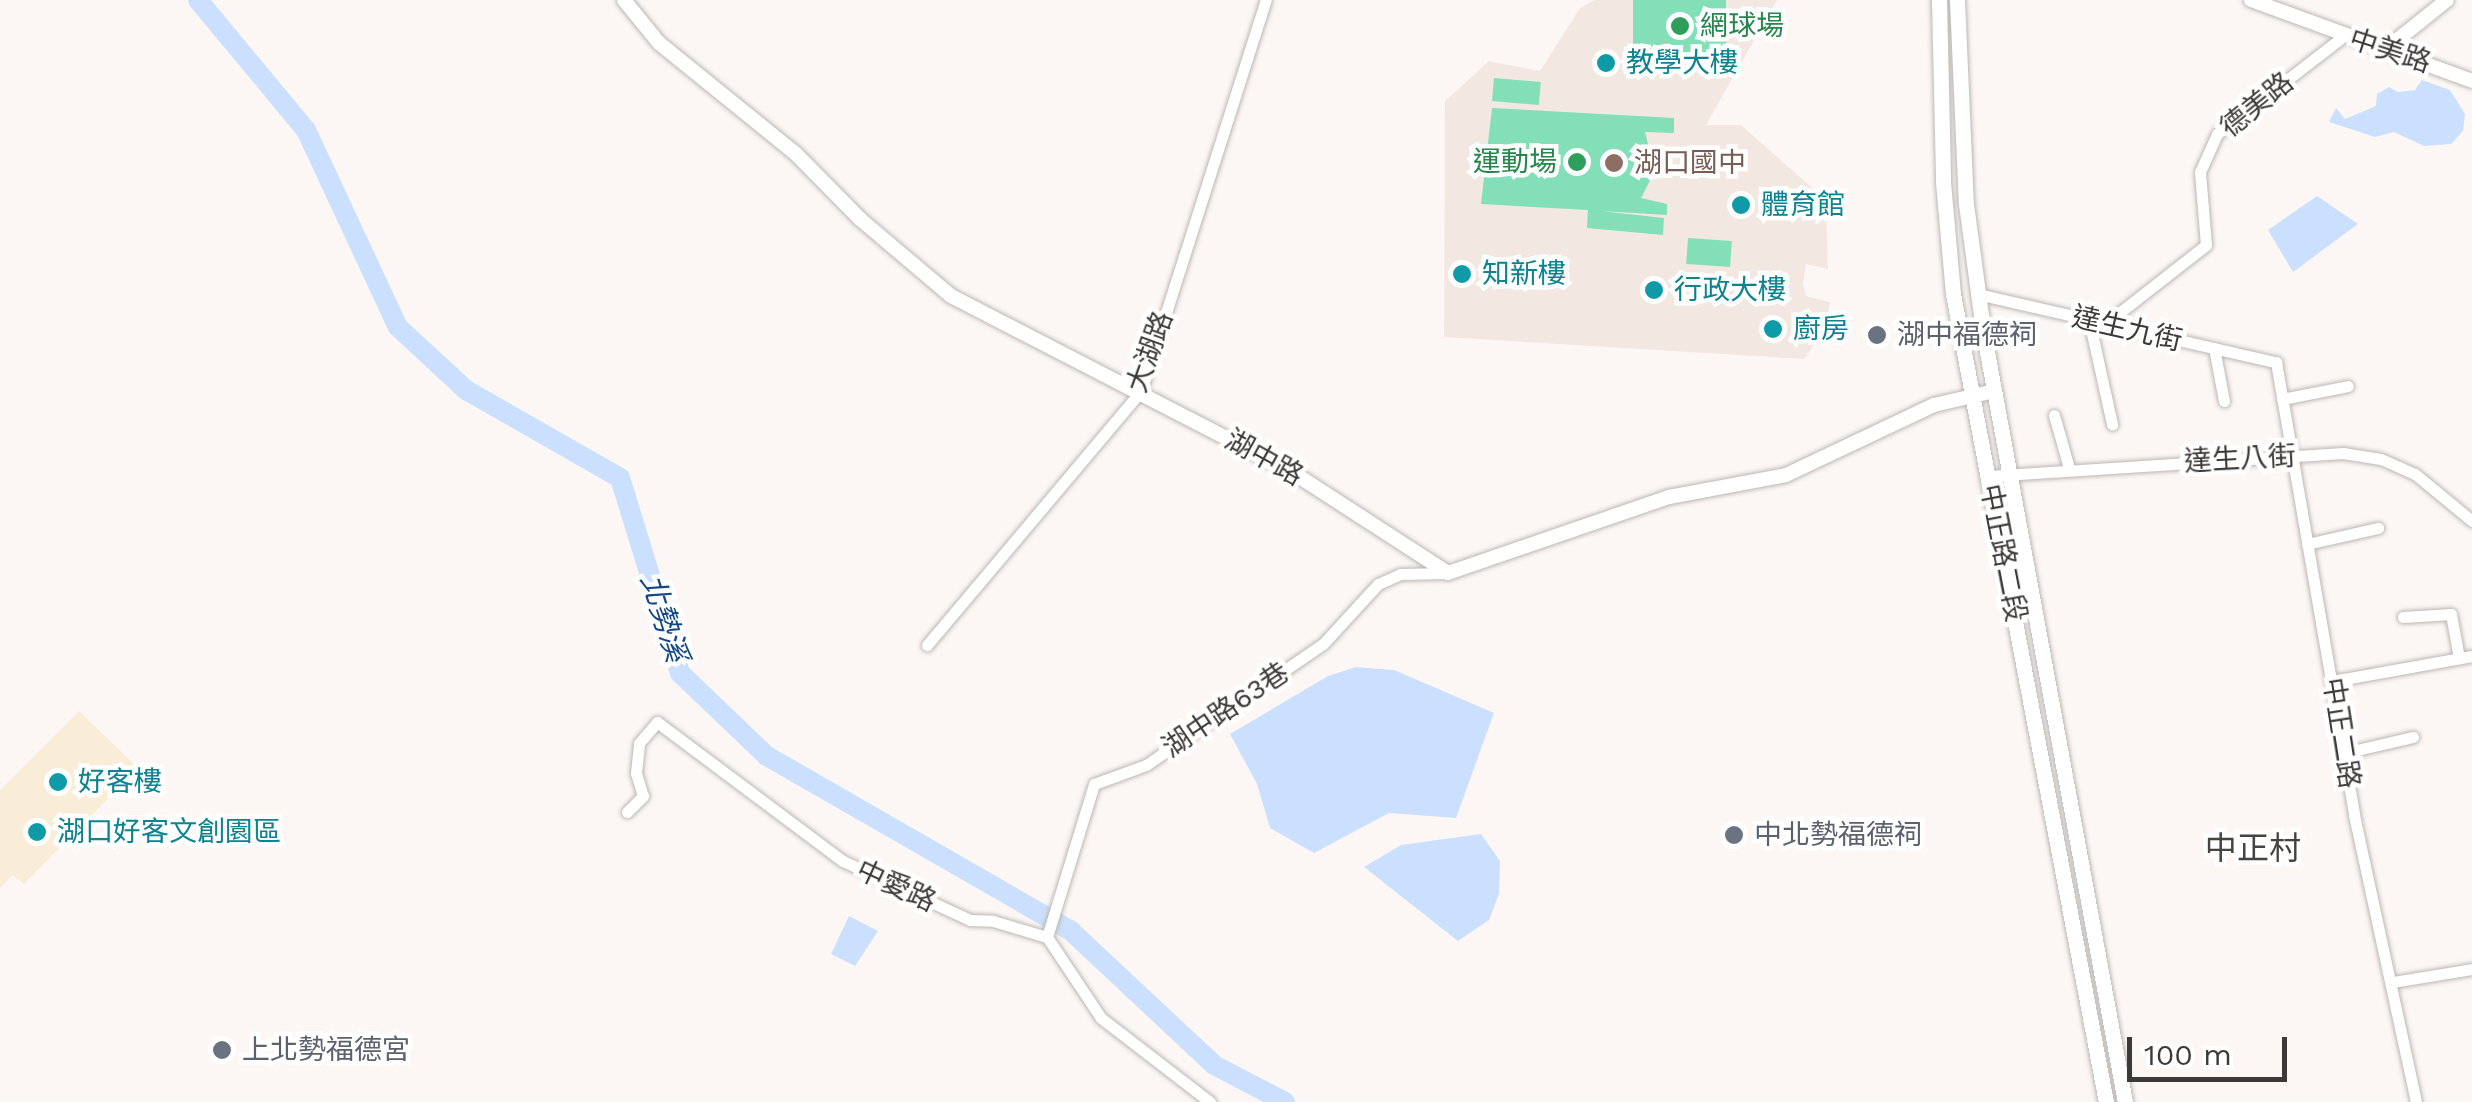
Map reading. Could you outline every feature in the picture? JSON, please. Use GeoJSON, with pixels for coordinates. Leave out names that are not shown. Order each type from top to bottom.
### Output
{"type":"FeatureCollection","features":[{"type":"Feature","properties":{"kind":"main road","name":"中正路二段"},"geometry":{"type":"LineString","coordinates":[[1939,0],[1943,182],[1953,294],[2106,1102]]}},
{"type":"Feature","properties":{"kind":"main road","name":"中正路二段"},"geometry":{"type":"LineString","coordinates":[[1956,0],[1966,204],[1978,294],[2007,472],[2125,1102]]}},
{"type":"Feature","properties":{"kind":"street","name":"湖中路"},"geometry":{"type":"LineString","coordinates":[[624,0],[660,43],[796,154],[860,218],[951,296],[1142,391],[1292,472],[1448,573]]}},
{"type":"Feature","properties":{"kind":"street","name":"大湖路"},"geometry":{"type":"LineString","coordinates":[[926,645],[1142,391],[1266,0]]}},
{"type":"Feature","properties":{"kind":"street","name":"中美路"},"geometry":{"type":"LineString","coordinates":[[2251,0],[2472,81]]}},
{"type":"Feature","properties":{"kind":"street"},"geometry":{"type":"LineString","coordinates":[[2386,49],[2447,0]]}},
{"type":"Feature","properties":{"kind":"street","name":"德美路"},"geometry":{"type":"LineString","coordinates":[[2105,324],[2206,245],[2200,172],[2217,134],[2344,36]]}},
{"type":"Feature","properties":{"kind":"street","name":"達生九街"},"geometry":{"type":"LineString","coordinates":[[1978,294],[2276,362]]}},
{"type":"Feature","properties":{"kind":"street"},"geometry":{"type":"LineString","coordinates":[[2089,320],[2112,424]]}},
{"type":"Feature","properties":{"kind":"street"},"geometry":{"type":"LineString","coordinates":[[2214,348],[2224,401]]}},
{"type":"Feature","properties":{"kind":"street","name":"中正二路"},"geometry":{"type":"LineString","coordinates":[[2276,362],[2354,815],[2416,1102]]}},
{"type":"Feature","properties":{"kind":"street"},"geometry":{"type":"LineString","coordinates":[[2282,400],[2348,386]]}},
{"type":"Feature","properties":{"kind":"street"},"geometry":{"type":"LineString","coordinates":[[1448,573],[1669,497],[1786,474],[1934,405],[1994,391]]}},
{"type":"Feature","properties":{"kind":"street"},"geometry":{"type":"LineString","coordinates":[[2054,415],[2069,468]]}},
{"type":"Feature","properties":{"kind":"street","name":"達生八街"},"geometry":{"type":"LineString","coordinates":[[1988,476],[2342,454],[2380,459],[2415,474],[2469,515]]}},
{"type":"Feature","properties":{"kind":"street"},"geometry":{"type":"LineString","coordinates":[[2308,544],[2378,528]]}},
{"type":"Feature","properties":{"kind":"street","name":"湖中路63巷"},"geometry":{"type":"LineString","coordinates":[[1048,937],[1094,784],[1146,765],[1323,644],[1378,584],[1400,574],[1448,573]]}},
{"type":"Feature","properties":{"kind":"street"},"geometry":{"type":"LineString","coordinates":[[2333,681],[2465,657],[2451,614],[2402,618]]}},
{"type":"Feature","properties":{"kind":"street","name":"中愛路"},"geometry":{"type":"LineString","coordinates":[[627,812],[643,796],[636,774],[639,743],[658,722],[843,861],[970,920],[993,920],[1048,937]]}},
{"type":"Feature","properties":{"kind":"street"},"geometry":{"type":"LineString","coordinates":[[2344,752],[2413,737]]}},
{"type":"Feature","properties":{"kind":"street"},"geometry":{"type":"LineString","coordinates":[[1048,937],[1101,1018],[1210,1102]]}},
{"type":"Feature","properties":{"kind":"street"},"geometry":{"type":"LineString","coordinates":[[2393,982],[2472,968]]}},
{"type":"Feature","properties":{"kind":"shaded area","name":"湖口國中"},"geometry":{"type":"Polygon","coordinates":[[[1595,0],[1777,0],[1706,125],[1741,125],[1826,200],[1828,269],[1806,264],[1803,284],[1806,296],[1830,302],[1825,330],[1804,359],[1444,337],[1445,101],[1489,61],[1540,71],[1580,8],[1595,0]]]}},
{"type":"Feature","properties":{"kind":"shaded area","name":"湖口好客文創園區"},"geometry":{"type":"Polygon","coordinates":[[[79,711],[138,768],[24,884],[13,875],[0,888],[0,790],[79,711]]]}},
{"type":"Feature","properties":{"kind":"green space","name":"網球場"},"geometry":{"type":"Polygon","coordinates":[[[1633,0],[1726,0],[1726,53],[1633,53],[1633,0]]]}},
{"type":"Feature","properties":{"kind":"green space"},"geometry":{"type":"Polygon","coordinates":[[[1494,78],[1541,82],[1539,105],[1492,101],[1494,78]]]}},
{"type":"Feature","properties":{"kind":"green space"},"geometry":{"type":"Polygon","coordinates":[[[1492,108],[1674,118],[1674,133],[1645,132],[1655,171],[1641,198],[1667,204],[1667,215],[1601,211],[1664,218],[1663,235],[1587,228],[1588,210],[1481,204],[1492,108]]]}},
{"type":"Feature","properties":{"kind":"green space"},"geometry":{"type":"Polygon","coordinates":[[[1688,238],[1732,241],[1730,267],[1686,264],[1688,238]]]}},
{"type":"Feature","properties":{"kind":"water"},"geometry":{"type":"Polygon","coordinates":[[[2422,80],[2450,90],[2465,114],[2463,131],[2451,144],[2424,146],[2394,132],[2375,137],[2329,122],[2336,108],[2345,119],[2376,106],[2377,94],[2389,87],[2398,92],[2415,90],[2422,80]]]}},
{"type":"Feature","properties":{"kind":"water"},"geometry":{"type":"Polygon","coordinates":[[[2317,196],[2358,224],[2293,272],[2268,230],[2317,196]]]}},
{"type":"Feature","properties":{"kind":"water"},"geometry":{"type":"Polygon","coordinates":[[[1356,667],[1394,670],[1494,713],[1456,818],[1389,813],[1314,853],[1270,828],[1257,784],[1230,734],[1328,676],[1356,667]]]}},
{"type":"Feature","properties":{"kind":"water"},"geometry":{"type":"Polygon","coordinates":[[[1481,834],[1500,861],[1499,894],[1489,920],[1458,941],[1364,867],[1401,845],[1481,834]]]}},
{"type":"Feature","properties":{"kind":"water"},"geometry":{"type":"Polygon","coordinates":[[[849,916],[878,931],[855,966],[831,954],[849,916]]]}},
{"type":"Feature","properties":{"kind":"waterway","name":"北勢溪"},"geometry":{"type":"LineString","coordinates":[[198,0],[306,130],[398,327],[466,390],[620,478],[680,673],[767,756],[1071,931],[1214,1065],[1285,1102]]}},
{"type":"Feature","properties":{"kind":"place","name":"網球場"},"geometry":{"type":"Point","coordinates":[1680,26]}},
{"type":"Feature","properties":{"kind":"place","name":"教學大樓"},"geometry":{"type":"Point","coordinates":[1606,63]}},
{"type":"Feature","properties":{"kind":"place","name":"運動場"},"geometry":{"type":"Point","coordinates":[1577,162]}},
{"type":"Feature","properties":{"kind":"place","name":"湖口國中"},"geometry":{"type":"Point","coordinates":[1614,163]}},
{"type":"Feature","properties":{"kind":"place","name":"體育館"},"geometry":{"type":"Point","coordinates":[1741,205]}},
{"type":"Feature","properties":{"kind":"place","name":"知新樓"},"geometry":{"type":"Point","coordinates":[1462,274]}},
{"type":"Feature","properties":{"kind":"place","name":"行政大樓"},"geometry":{"type":"Point","coordinates":[1654,290]}},
{"type":"Feature","properties":{"kind":"place","name":"廚房"},"geometry":{"type":"Point","coordinates":[1773,329]}},
{"type":"Feature","properties":{"kind":"place","name":"湖中福德祠"},"geometry":{"type":"Point","coordinates":[1877,335]}},
{"type":"Feature","properties":{"kind":"place","name":"好客樓"},"geometry":{"type":"Point","coordinates":[58,782]}},
{"type":"Feature","properties":{"kind":"place","name":"湖口好客文創園區"},"geometry":{"type":"Point","coordinates":[37,832]}},
{"type":"Feature","properties":{"kind":"place","name":"中北勢福德祠"},"geometry":{"type":"Point","coordinates":[1734,835]}},
{"type":"Feature","properties":{"kind":"place","name":"上北勢福德宮"},"geometry":{"type":"Point","coordinates":[222,1050]}},
{"type":"Feature","properties":{"kind":"district","name":"中正村"},"geometry":{"type":"Point","coordinates":[2253,848]}}]}
